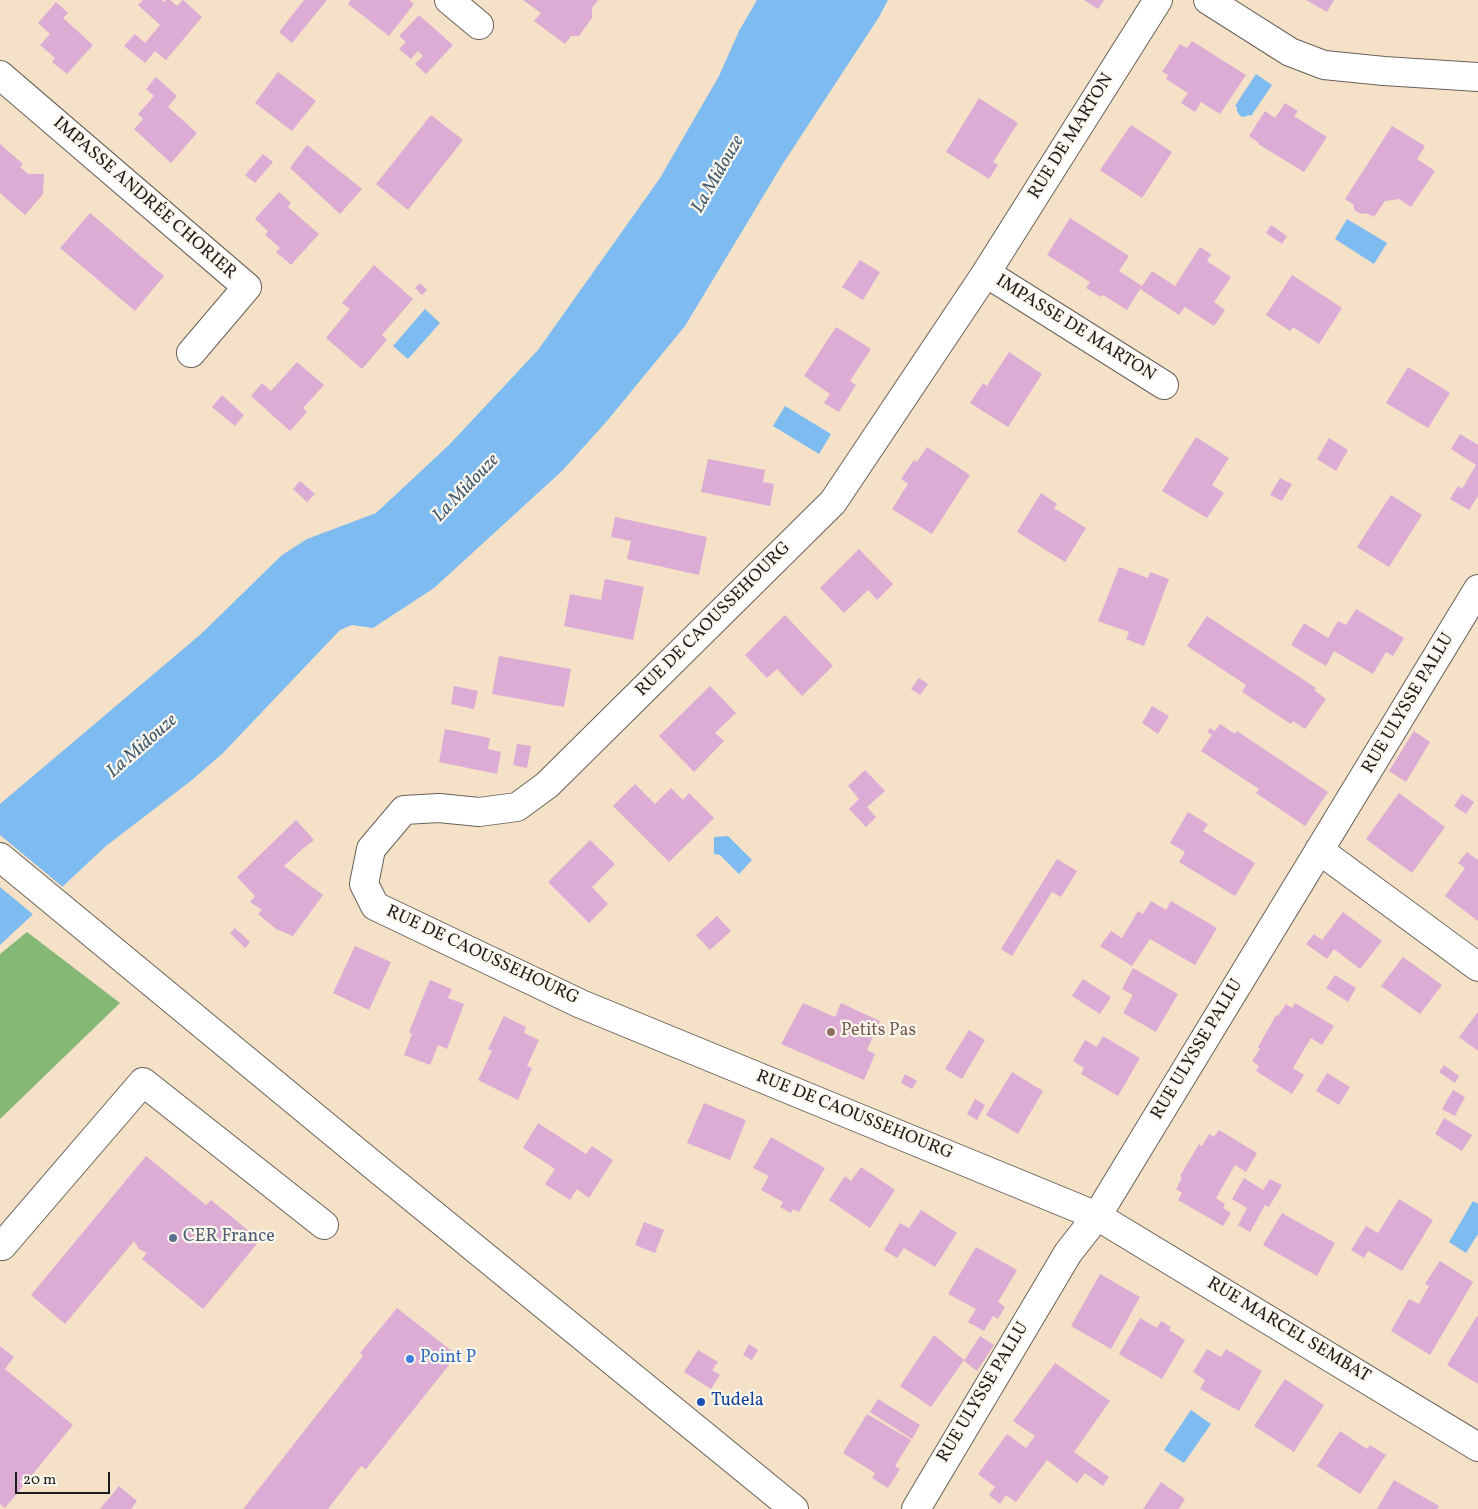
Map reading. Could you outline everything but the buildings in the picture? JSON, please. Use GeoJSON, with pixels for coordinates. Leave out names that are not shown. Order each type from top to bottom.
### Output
{"type":"FeatureCollection","features":[{"type":"Feature","properties":{"kind":"street"},"geometry":{"type":"LineString","coordinates":[[449,0],[479,25]]}},
{"type":"Feature","properties":{"kind":"street","name":"RUE DE MARTON"},"geometry":{"type":"LineString","coordinates":[[986,273],[1158,0]]}},
{"type":"Feature","properties":{"kind":"street"},"geometry":{"type":"LineString","coordinates":[[1208,0],[1290,52],[1324,65],[1478,77]]}},
{"type":"Feature","properties":{"kind":"street","name":"IMPASSE ANDRÉE CHORIER"},"geometry":{"type":"LineString","coordinates":[[0,75],[247,287],[191,352]]}},
{"type":"Feature","properties":{"kind":"street","name":"IMPASSE DE MARTON"},"geometry":{"type":"LineString","coordinates":[[986,273],[1164,385]]}},
{"type":"Feature","properties":{"kind":"street","name":"RUE DE CAOUSSEHOURG"},"geometry":{"type":"LineString","coordinates":[[986,273],[833,502],[547,785],[517,807],[479,812],[439,808],[404,810],[371,849],[364,884],[375,906],[581,1004],[1097,1216]]}},
{"type":"Feature","properties":{"kind":"street","name":"RUE ULYSSE PALLU"},"geometry":{"type":"LineString","coordinates":[[916,1509],[1068,1253],[1097,1216],[1478,589]]}},
{"type":"Feature","properties":{"kind":"street"},"geometry":{"type":"LineString","coordinates":[[1319,850],[1478,967]]}},
{"type":"Feature","properties":{"kind":"street"},"geometry":{"type":"LineString","coordinates":[[0,857],[389,1179],[794,1509]]}},
{"type":"Feature","properties":{"kind":"street"},"geometry":{"type":"LineString","coordinates":[[2,1246],[144,1082],[324,1225]]}},
{"type":"Feature","properties":{"kind":"street","name":"RUE MARCEL SEMBAT"},"geometry":{"type":"LineString","coordinates":[[1097,1216],[1478,1447]]}},
{"type":"Feature","properties":{"kind":"green space"},"geometry":{"type":"Polygon","coordinates":[[[27,932],[120,1003],[0,1119],[0,954],[27,932]]]}},
{"type":"Feature","properties":{"kind":"water","name":"La Midouze"},"geometry":{"type":"Polygon","coordinates":[[[757,0],[888,0],[879,17],[782,165],[685,326],[607,421],[562,471],[434,588],[373,628],[352,625],[340,630],[223,753],[192,780],[106,846],[0,945],[0,804],[201,634],[282,555],[307,539],[376,513],[449,445],[538,350],[660,178],[719,76],[739,31],[757,0]]]}},
{"type":"Feature","properties":{"kind":"water"},"geometry":{"type":"Polygon","coordinates":[[[1256,74],[1272,85],[1251,116],[1240,116],[1235,106],[1256,74]]]}},
{"type":"Feature","properties":{"kind":"water"},"geometry":{"type":"Polygon","coordinates":[[[1347,219],[1387,243],[1374,264],[1335,239],[1347,219]]]}},
{"type":"Feature","properties":{"kind":"water"},"geometry":{"type":"Polygon","coordinates":[[[425,309],[440,323],[408,359],[393,346],[425,309]]]}},
{"type":"Feature","properties":{"kind":"water"},"geometry":{"type":"Polygon","coordinates":[[[785,406],[831,434],[819,454],[773,426],[785,406]]]}},
{"type":"Feature","properties":{"kind":"water"},"geometry":{"type":"Polygon","coordinates":[[[728,836],[752,860],[739,874],[720,855],[714,854],[714,837],[728,836]]]}},
{"type":"Feature","properties":{"kind":"water"},"geometry":{"type":"Polygon","coordinates":[[[1473,1201],[1478,1204],[1478,1234],[1466,1253],[1449,1242],[1473,1201]]]}},
{"type":"Feature","properties":{"kind":"water"},"geometry":{"type":"Polygon","coordinates":[[[1191,1410],[1211,1424],[1184,1463],[1164,1450],[1191,1410]]]}},
{"type":"Feature","properties":{"kind":"pier"},"geometry":{"type":"Polygon","coordinates":[[[0,835],[64,888],[35,916],[0,887],[0,835]]]}},
{"type":"Feature","properties":{"kind":"place","name":"Petits Pas"},"geometry":{"type":"Point","coordinates":[831,1032]}},
{"type":"Feature","properties":{"kind":"place","name":"CER France"},"geometry":{"type":"Point","coordinates":[173,1238]}},
{"type":"Feature","properties":{"kind":"place","name":"Point P"},"geometry":{"type":"Point","coordinates":[410,1359]}},
{"type":"Feature","properties":{"kind":"place","name":"Tudela"},"geometry":{"type":"Point","coordinates":[701,1402]}}]}
